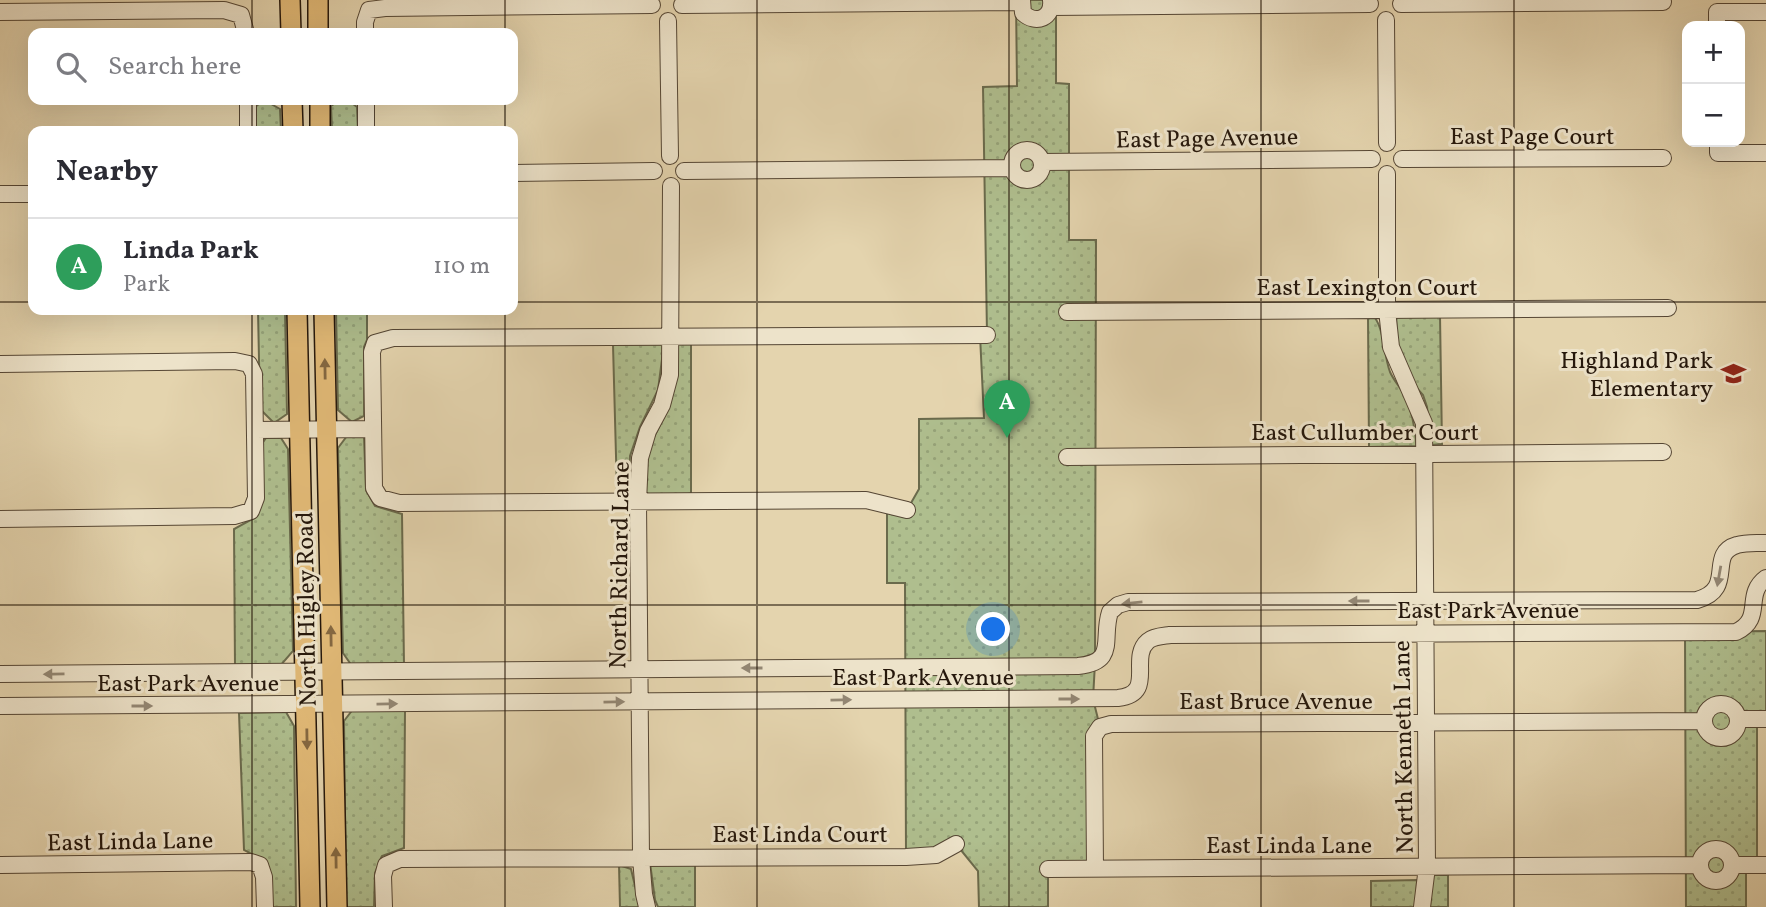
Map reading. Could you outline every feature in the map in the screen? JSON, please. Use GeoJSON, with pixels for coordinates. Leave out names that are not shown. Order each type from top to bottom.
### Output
{"type":"FeatureCollection","features":[{"type":"Feature","properties":{"kind":"main road"},"geometry":{"type":"LineString","coordinates":[[290,0],[291,28]]}},
{"type":"Feature","properties":{"kind":"main road"},"geometry":{"type":"LineString","coordinates":[[318,0],[318,28]]}},
{"type":"Feature","properties":{"kind":"main road"},"geometry":{"type":"LineString","coordinates":[[292,105],[293,126]]}},
{"type":"Feature","properties":{"kind":"main road"},"geometry":{"type":"LineString","coordinates":[[320,105],[320,126]]}},
{"type":"Feature","properties":{"kind":"main road","name":"North Higley Road"},"geometry":{"type":"LineString","coordinates":[[298,315],[310,907]]}},
{"type":"Feature","properties":{"kind":"main road","name":"North Higley Road"},"geometry":{"type":"LineString","coordinates":[[324,315],[337,907]]}},
{"type":"Feature","properties":{"kind":"street"},"geometry":{"type":"LineString","coordinates":[[668,21],[679,15],[682,2],[1021,1],[1023,13],[1035,20],[1047,16],[1051,4],[1371,2],[1376,16],[1386,20],[1398,14],[1401,2],[1662,2]]}},
{"type":"Feature","properties":{"kind":"street"},"geometry":{"type":"LineString","coordinates":[[365,28],[369,10],[385,8],[653,2],[656,16],[668,21]]}},
{"type":"Feature","properties":{"kind":"street"},"geometry":{"type":"LineString","coordinates":[[0,12],[225,10],[241,15],[245,28]]}},
{"type":"Feature","properties":{"kind":"street"},"geometry":{"type":"LineString","coordinates":[[1717,19],[1766,12]]}},
{"type":"Feature","properties":{"kind":"street"},"geometry":{"type":"LineString","coordinates":[[1386,20],[1387,144]]}},
{"type":"Feature","properties":{"kind":"street"},"geometry":{"type":"LineString","coordinates":[[668,21],[670,156]]}},
{"type":"Feature","properties":{"kind":"street"},"geometry":{"type":"LineString","coordinates":[[248,105],[248,126]]}},
{"type":"Feature","properties":{"kind":"street"},"geometry":{"type":"LineString","coordinates":[[366,105],[366,126]]}},
{"type":"Feature","properties":{"kind":"street"},"geometry":{"type":"LineString","coordinates":[[1387,144],[1398,149],[1402,159],[1396,171],[1387,174],[1377,170],[1372,159],[1376,148],[1387,144]]}},
{"type":"Feature","properties":{"kind":"street"},"geometry":{"type":"LineString","coordinates":[[1718,148],[1766,153]]}},
{"type":"Feature","properties":{"kind":"street"},"geometry":{"type":"LineString","coordinates":[[670,156],[680,161],[684,171],[680,181],[671,186],[659,182],[654,172],[660,159],[670,156]]}},
{"type":"Feature","properties":{"kind":"street","name":"East Page Court"},"geometry":{"type":"LineString","coordinates":[[1402,159],[1663,158]]}},
{"type":"Feature","properties":{"kind":"street","name":"East Page Avenue"},"geometry":{"type":"LineString","coordinates":[[684,171],[1012,168],[1019,177],[1030,180],[1039,174],[1042,162],[1372,159]]}},
{"type":"Feature","properties":{"kind":"street"},"geometry":{"type":"LineString","coordinates":[[518,173],[654,172]]}},
{"type":"Feature","properties":{"kind":"street","name":"North Kenneth Lane"},"geometry":{"type":"LineString","coordinates":[[1387,174],[1387,310],[1391,347],[1424,423],[1427,867],[1422,907]]}},
{"type":"Feature","properties":{"kind":"street","name":"North Richard Lane"},"geometry":{"type":"LineString","coordinates":[[647,907],[642,858],[638,502],[640,458],[648,431],[662,405],[670,375],[671,186]]}},
{"type":"Feature","properties":{"kind":"street"},"geometry":{"type":"LineString","coordinates":[[0,194],[28,194]]}},
{"type":"Feature","properties":{"kind":"street","name":"East Lexington Court"},"geometry":{"type":"LineString","coordinates":[[1067,312],[1668,308]]}},
{"type":"Feature","properties":{"kind":"street"},"geometry":{"type":"LineString","coordinates":[[907,510],[866,500],[398,503],[380,498],[374,488],[372,352],[375,343],[393,338],[987,335]]}},
{"type":"Feature","properties":{"kind":"street"},"geometry":{"type":"LineString","coordinates":[[0,365],[235,361],[249,364],[254,374],[256,498],[251,511],[234,516],[0,519]]}},
{"type":"Feature","properties":{"kind":"street"},"geometry":{"type":"LineString","coordinates":[[255,430],[373,429]]}},
{"type":"Feature","properties":{"kind":"street","name":"East Cullumber Court"},"geometry":{"type":"LineString","coordinates":[[1067,457],[1663,452]]}},
{"type":"Feature","properties":{"kind":"street","name":"East Park Avenue"},"geometry":{"type":"LineString","coordinates":[[0,674],[1078,666],[1095,663],[1105,654],[1110,612],[1118,605],[1128,602],[1697,600],[1713,593],[1717,587],[1721,559],[1725,552],[1735,545],[1766,543]]}},
{"type":"Feature","properties":{"kind":"street","name":"East Park Avenue"},"geometry":{"type":"LineString","coordinates":[[0,706],[1118,698],[1133,694],[1138,688],[1143,650],[1148,641],[1156,637],[1736,632],[1746,627],[1752,617],[1754,595],[1766,578]]}},
{"type":"Feature","properties":{"kind":"street","name":"East Bruce Avenue"},"geometry":{"type":"LineString","coordinates":[[1095,869],[1094,736],[1100,727],[1111,724],[1704,721],[1709,710],[1718,705],[1732,708],[1738,719],[1766,719]]}},
{"type":"Feature","properties":{"kind":"street"},"geometry":{"type":"LineString","coordinates":[[1704,721],[1712,736],[1724,738],[1735,731],[1738,719]]}},
{"type":"Feature","properties":{"kind":"street","name":"East Linda Court"},"geometry":{"type":"LineString","coordinates":[[642,858],[916,856],[936,855],[956,844]]}},
{"type":"Feature","properties":{"kind":"street","name":"East Linda Lane"},"geometry":{"type":"LineString","coordinates":[[1048,869],[1699,865],[1706,852],[1718,849],[1729,855],[1732,865],[1766,865]]}},
{"type":"Feature","properties":{"kind":"street"},"geometry":{"type":"LineString","coordinates":[[384,907],[383,876],[386,864],[400,859],[642,858]]}},
{"type":"Feature","properties":{"kind":"street","name":"East Linda Lane"},"geometry":{"type":"LineString","coordinates":[[0,864],[251,862],[260,864],[264,877],[265,907]]}},
{"type":"Feature","properties":{"kind":"green space"},"geometry":{"type":"Polygon","coordinates":[[[1016,0],[1056,0],[1056,83],[1069,84],[1069,240],[1096,240],[1093,699],[1100,727],[1095,869],[1048,869],[1048,907],[979,907],[978,871],[956,844],[906,857],[905,583],[887,583],[887,504],[907,510],[919,489],[919,419],[984,418],[980,335],[987,334],[983,87],[1017,86],[1016,0]]]}},
{"type":"Feature","properties":{"kind":"green space"},"geometry":{"type":"Polygon","coordinates":[[[273,105],[280,109],[281,126],[255,126],[255,107],[273,105]]]}},
{"type":"Feature","properties":{"kind":"green space"},"geometry":{"type":"Polygon","coordinates":[[[354,105],[357,107],[358,126],[332,126],[331,106],[354,105]]]}},
{"type":"Feature","properties":{"kind":"green space"},"geometry":{"type":"Polygon","coordinates":[[[258,315],[285,315],[287,414],[274,423],[260,409],[258,315]]]}},
{"type":"Feature","properties":{"kind":"green space"},"geometry":{"type":"Polygon","coordinates":[[[336,315],[367,315],[364,416],[352,422],[338,410],[336,315]]]}},
{"type":"Feature","properties":{"kind":"green space"},"geometry":{"type":"Polygon","coordinates":[[[1396,316],[1440,316],[1442,444],[1431,445],[1423,395],[1415,386],[1397,344],[1396,316]]]}},
{"type":"Feature","properties":{"kind":"green space"},"geometry":{"type":"Polygon","coordinates":[[[1368,317],[1375,318],[1378,323],[1390,372],[1410,408],[1417,446],[1369,447],[1368,317]]]}},
{"type":"Feature","properties":{"kind":"green space"},"geometry":{"type":"Polygon","coordinates":[[[664,344],[658,390],[640,427],[630,456],[628,495],[617,493],[613,345],[664,344]]]}},
{"type":"Feature","properties":{"kind":"green space"},"geometry":{"type":"Polygon","coordinates":[[[678,344],[691,344],[691,494],[643,494],[649,447],[670,405],[678,344]]]}},
{"type":"Feature","properties":{"kind":"green space"},"geometry":{"type":"Polygon","coordinates":[[[347,436],[364,437],[366,490],[375,506],[402,514],[404,666],[352,666],[343,653],[338,448],[347,436]]]}},
{"type":"Feature","properties":{"kind":"green space"},"geometry":{"type":"Polygon","coordinates":[[[266,438],[281,438],[288,449],[293,651],[280,666],[235,666],[234,529],[256,517],[261,445],[266,438]]]}},
{"type":"Feature","properties":{"kind":"green space"},"geometry":{"type":"Polygon","coordinates":[[[1766,631],[1766,719],[1757,720],[1757,865],[1746,866],[1746,907],[1686,907],[1685,632],[1766,631]]]}},
{"type":"Feature","properties":{"kind":"green space"},"geometry":{"type":"Polygon","coordinates":[[[354,708],[405,710],[404,848],[382,856],[375,873],[374,907],[346,907],[344,721],[354,708]]]}},
{"type":"Feature","properties":{"kind":"green space"},"geometry":{"type":"Polygon","coordinates":[[[286,712],[294,726],[296,907],[271,907],[265,861],[244,850],[239,713],[286,712]]]}},
{"type":"Feature","properties":{"kind":"green space"},"geometry":{"type":"Polygon","coordinates":[[[650,863],[695,865],[695,907],[658,907],[650,863]]]}},
{"type":"Feature","properties":{"kind":"green space"},"geometry":{"type":"Polygon","coordinates":[[[619,865],[631,869],[640,907],[620,907],[619,865]]]}},
{"type":"Feature","properties":{"kind":"green space"},"geometry":{"type":"Polygon","coordinates":[[[1432,875],[1448,875],[1448,907],[1430,907],[1432,875]]]}},
{"type":"Feature","properties":{"kind":"green space"},"geometry":{"type":"Polygon","coordinates":[[[1417,880],[1416,907],[1371,907],[1371,881],[1417,880]]]}},
{"type":"Feature","properties":{"kind":"place","name":"Highland Park Elementary"},"geometry":{"type":"Point","coordinates":[1733,374]}},
{"type":"Feature","properties":{"kind":"place","name":"Linda Park"},"geometry":{"type":"Point","coordinates":[1007,438]}}]}
